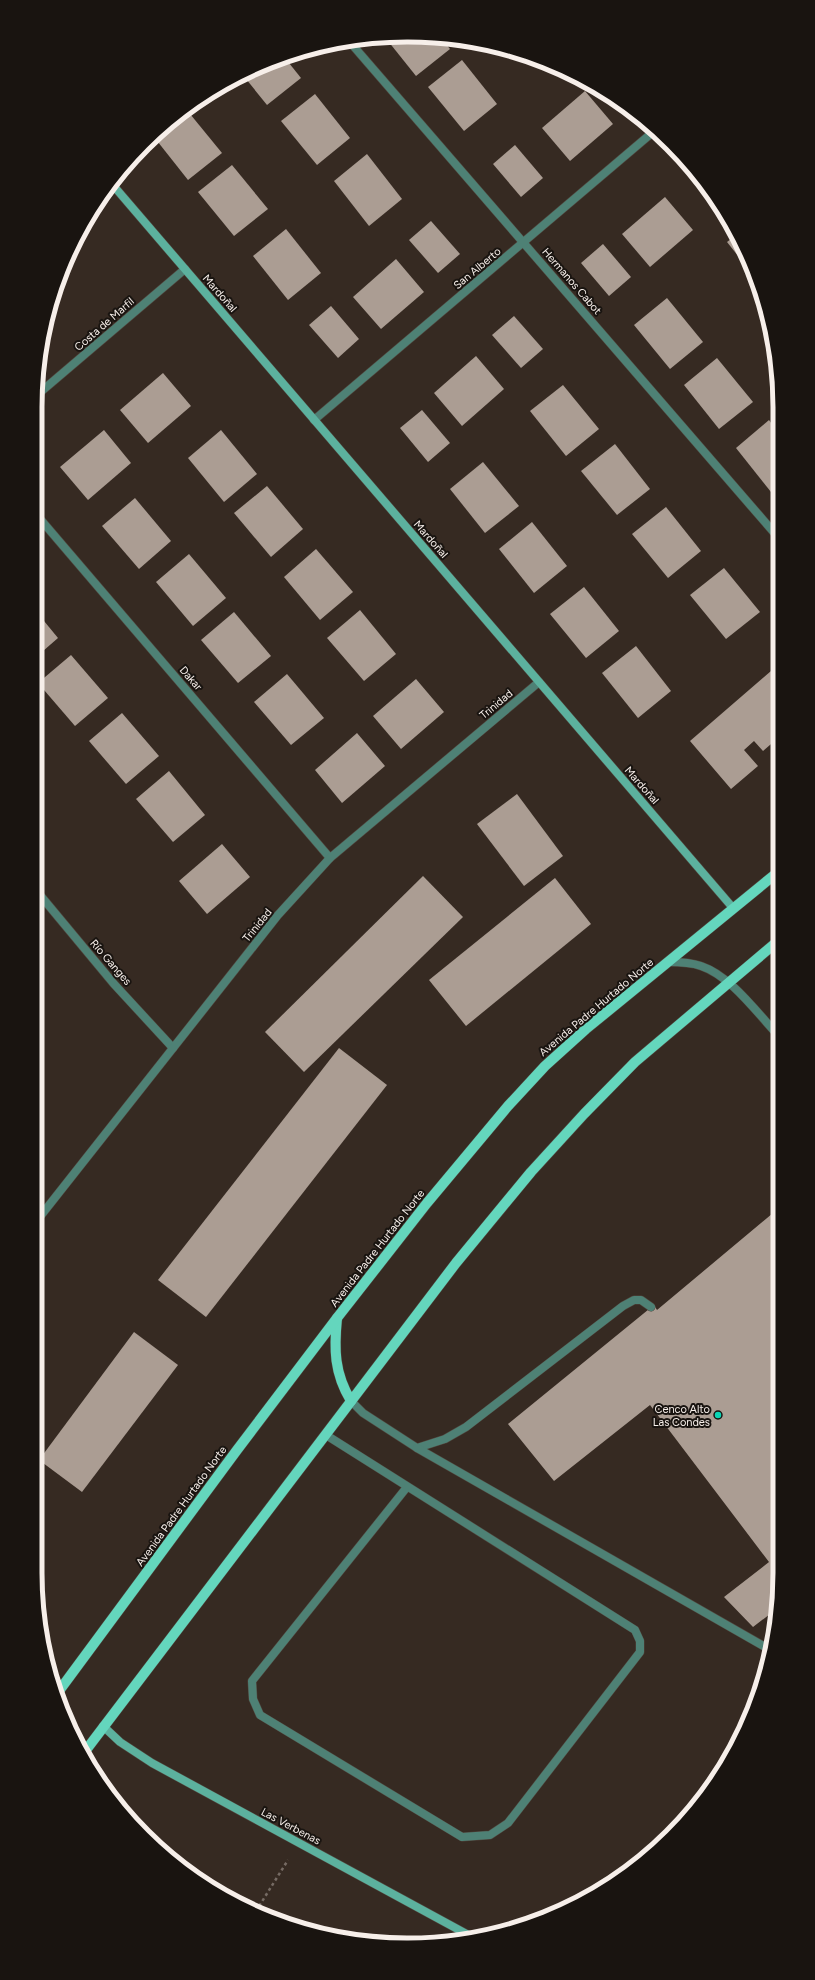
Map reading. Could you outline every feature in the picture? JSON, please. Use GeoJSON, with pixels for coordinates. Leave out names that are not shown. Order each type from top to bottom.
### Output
{"type":"FeatureCollection","features":[{"type":"Feature","properties":{"kind":"main road","name":"Avenida Padre Hurtado Norte"},"geometry":{"type":"LineString","coordinates":[[60,1686],[236,1450],[337,1318],[458,1165],[513,1100],[564,1048],[773,876]]}},
{"type":"Feature","properties":{"kind":"main road"},"geometry":{"type":"LineString","coordinates":[[87,1747],[495,1214],[554,1146],[635,1062],[773,945]]}},
{"type":"Feature","properties":{"kind":"main road"},"geometry":{"type":"LineString","coordinates":[[337,1318],[335,1342],[337,1368],[342,1386],[351,1401]]}},
{"type":"Feature","properties":{"kind":"street","name":"Hermanos Cabot"},"geometry":{"type":"LineString","coordinates":[[353,46],[773,531]]}},
{"type":"Feature","properties":{"kind":"street","name":"San Alberto"},"geometry":{"type":"LineString","coordinates":[[314,420],[650,135]]}},
{"type":"Feature","properties":{"kind":"street","name":"Mardoñal"},"geometry":{"type":"LineString","coordinates":[[116,188],[733,908]]}},
{"type":"Feature","properties":{"kind":"street","name":"Costa de Marfil"},"geometry":{"type":"LineString","coordinates":[[43,390],[185,269]]}},
{"type":"Feature","properties":{"kind":"street","name":"Dakar"},"geometry":{"type":"LineString","coordinates":[[42,521],[330,858]]}},
{"type":"Feature","properties":{"kind":"street","name":"Trinidad"},"geometry":{"type":"LineString","coordinates":[[42,1214],[278,915],[330,858],[539,682]]}},
{"type":"Feature","properties":{"kind":"street","name":"Río Ganges"},"geometry":{"type":"LineString","coordinates":[[42,897],[114,984],[173,1048]]}},
{"type":"Feature","properties":{"kind":"street"},"geometry":{"type":"LineString","coordinates":[[668,962],[684,962],[701,966],[716,973],[730,983],[773,1030]]}},
{"type":"Feature","properties":{"kind":"street"},"geometry":{"type":"LineString","coordinates":[[418,1448],[445,1439],[466,1427],[623,1306],[634,1300],[641,1300],[651,1307]]}},
{"type":"Feature","properties":{"kind":"street"},"geometry":{"type":"LineString","coordinates":[[351,1401],[362,1413],[418,1448],[765,1647]]}},
{"type":"Feature","properties":{"kind":"street"},"geometry":{"type":"LineString","coordinates":[[326,1435],[635,1630],[640,1641],[640,1652],[508,1823],[490,1835],[462,1836],[260,1716],[253,1699],[252,1681],[407,1487]]}},
{"type":"Feature","properties":{"kind":"street","name":"Las Verbenas"},"geometry":{"type":"LineString","coordinates":[[103,1726],[120,1742],[152,1763],[465,1933]]}},
{"type":"Feature","properties":{"kind":"path"},"geometry":{"type":"LineString","coordinates":[[259,1906],[298,1842]]}},
{"type":"Feature","properties":{"kind":"building"},"geometry":{"type":"Polygon","coordinates":[[[408,42],[446,44],[450,49],[416,76],[389,43],[408,42]]]}},
{"type":"Feature","properties":{"kind":"building"},"geometry":{"type":"Polygon","coordinates":[[[462,60],[497,104],[464,131],[428,87],[462,60]]]}},
{"type":"Feature","properties":{"kind":"building"},"geometry":{"type":"Polygon","coordinates":[[[288,62],[301,78],[267,105],[247,80],[288,62]]]}},
{"type":"Feature","properties":{"kind":"building"},"geometry":{"type":"Polygon","coordinates":[[[585,91],[613,124],[570,161],[542,128],[585,91]]]}},
{"type":"Feature","properties":{"kind":"building"},"geometry":{"type":"Polygon","coordinates":[[[315,94],[350,138],[317,165],[281,121],[315,94]]]}},
{"type":"Feature","properties":{"kind":"building"},"geometry":{"type":"Polygon","coordinates":[[[190,114],[222,153],[188,180],[158,141],[190,114]]]}},
{"type":"Feature","properties":{"kind":"building"},"geometry":{"type":"Polygon","coordinates":[[[515,145],[543,178],[521,197],[493,164],[515,145]]]}},
{"type":"Feature","properties":{"kind":"building"},"geometry":{"type":"Polygon","coordinates":[[[367,154],[402,199],[369,226],[334,181],[367,154]]]}},
{"type":"Feature","properties":{"kind":"building"},"geometry":{"type":"Polygon","coordinates":[[[232,165],[268,209],[234,236],[198,192],[232,165]]]}},
{"type":"Feature","properties":{"kind":"building"},"geometry":{"type":"Polygon","coordinates":[[[665,197],[693,230],[650,267],[622,234],[665,197]]]}},
{"type":"Feature","properties":{"kind":"building"},"geometry":{"type":"Polygon","coordinates":[[[431,221],[460,254],[438,273],[409,240],[431,221]]]}},
{"type":"Feature","properties":{"kind":"building"},"geometry":{"type":"Polygon","coordinates":[[[286,229],[321,273],[288,300],[253,256],[286,229]]]}},
{"type":"Feature","properties":{"kind":"building"},"geometry":{"type":"Polygon","coordinates":[[[731,239],[741,260],[727,242],[731,239]]]}},
{"type":"Feature","properties":{"kind":"building"},"geometry":{"type":"Polygon","coordinates":[[[603,244],[631,277],[609,296],[581,263],[603,244]]]}},
{"type":"Feature","properties":{"kind":"building"},"geometry":{"type":"Polygon","coordinates":[[[396,259],[424,292],[381,329],[353,297],[396,259]]]}},
{"type":"Feature","properties":{"kind":"building"},"geometry":{"type":"Polygon","coordinates":[[[667,298],[703,342],[670,369],[634,325],[667,298]]]}},
{"type":"Feature","properties":{"kind":"building"},"geometry":{"type":"Polygon","coordinates":[[[331,306],[359,339],[338,358],[309,325],[331,306]]]}},
{"type":"Feature","properties":{"kind":"building"},"geometry":{"type":"Polygon","coordinates":[[[514,316],[543,349],[521,368],[492,335],[514,316]]]}},
{"type":"Feature","properties":{"kind":"building"},"geometry":{"type":"Polygon","coordinates":[[[476,356],[504,389],[462,426],[434,393],[476,356]]]}},
{"type":"Feature","properties":{"kind":"building"},"geometry":{"type":"Polygon","coordinates":[[[717,358],[753,402],[719,429],[684,385],[717,358]]]}},
{"type":"Feature","properties":{"kind":"building"},"geometry":{"type":"Polygon","coordinates":[[[163,373],[191,406],[148,443],[120,410],[163,373]]]}},
{"type":"Feature","properties":{"kind":"building"},"geometry":{"type":"Polygon","coordinates":[[[563,385],[599,429],[566,456],[530,411],[563,385]]]}},
{"type":"Feature","properties":{"kind":"building"},"geometry":{"type":"Polygon","coordinates":[[[422,410],[450,443],[428,462],[400,428],[422,410]]]}},
{"type":"Feature","properties":{"kind":"building"},"geometry":{"type":"Polygon","coordinates":[[[769,420],[773,426],[773,490],[771,492],[736,448],[769,420]]]}},
{"type":"Feature","properties":{"kind":"building"},"geometry":{"type":"Polygon","coordinates":[[[104,430],[131,463],[88,500],[60,467],[104,430]]]}},
{"type":"Feature","properties":{"kind":"building"},"geometry":{"type":"Polygon","coordinates":[[[221,430],[257,474],[224,502],[188,458],[221,430]]]}},
{"type":"Feature","properties":{"kind":"building"},"geometry":{"type":"Polygon","coordinates":[[[615,444],[650,489],[617,515],[581,471],[615,444]]]}},
{"type":"Feature","properties":{"kind":"building"},"geometry":{"type":"Polygon","coordinates":[[[483,462],[519,506],[485,533],[450,489],[483,462]]]}},
{"type":"Feature","properties":{"kind":"building"},"geometry":{"type":"Polygon","coordinates":[[[267,486],[303,529],[271,557],[234,513],[267,486]]]}},
{"type":"Feature","properties":{"kind":"building"},"geometry":{"type":"Polygon","coordinates":[[[135,498],[171,541],[139,569],[102,526],[135,498]]]}},
{"type":"Feature","properties":{"kind":"building"},"geometry":{"type":"Polygon","coordinates":[[[666,507],[701,551],[668,578],[632,534],[666,507]]]}},
{"type":"Feature","properties":{"kind":"building"},"geometry":{"type":"Polygon","coordinates":[[[532,522],[567,566],[534,593],[499,549],[532,522]]]}},
{"type":"Feature","properties":{"kind":"building"},"geometry":{"type":"Polygon","coordinates":[[[316,549],[353,592],[320,620],[284,577],[316,549]]]}},
{"type":"Feature","properties":{"kind":"building"},"geometry":{"type":"Polygon","coordinates":[[[189,554],[226,598],[193,626],[156,582],[189,554]]]}},
{"type":"Feature","properties":{"kind":"building"},"geometry":{"type":"Polygon","coordinates":[[[724,568],[760,612],[726,639],[690,595],[724,568]]]}},
{"type":"Feature","properties":{"kind":"building"},"geometry":{"type":"Polygon","coordinates":[[[584,587],[619,631],[586,658],[550,614],[584,587]]]}},
{"type":"Feature","properties":{"kind":"building"},"geometry":{"type":"Polygon","coordinates":[[[360,610],[396,654],[364,681],[327,638],[360,610]]]}},
{"type":"Feature","properties":{"kind":"building"},"geometry":{"type":"Polygon","coordinates":[[[234,612],[271,656],[238,683],[201,640],[234,612]]]}},
{"type":"Feature","properties":{"kind":"building"},"geometry":{"type":"Polygon","coordinates":[[[42,619],[58,638],[42,652],[42,619]]]}},
{"type":"Feature","properties":{"kind":"building"},"geometry":{"type":"Polygon","coordinates":[[[636,646],[671,691],[638,718],[602,673],[636,646]]]}},
{"type":"Feature","properties":{"kind":"building"},"geometry":{"type":"Polygon","coordinates":[[[71,655],[108,698],[75,726],[42,688],[42,680],[71,655]]]}},
{"type":"Feature","properties":{"kind":"building"},"geometry":{"type":"Polygon","coordinates":[[[773,669],[773,742],[763,751],[754,741],[744,750],[758,766],[731,789],[690,741],[773,669]]]}},
{"type":"Feature","properties":{"kind":"building"},"geometry":{"type":"Polygon","coordinates":[[[287,674],[324,718],[291,745],[254,702],[287,674]]]}},
{"type":"Feature","properties":{"kind":"building"},"geometry":{"type":"Polygon","coordinates":[[[416,679],[444,712],[401,749],[373,716],[416,679]]]}},
{"type":"Feature","properties":{"kind":"building"},"geometry":{"type":"Polygon","coordinates":[[[122,713],[159,756],[126,784],[89,741],[122,713]]]}},
{"type":"Feature","properties":{"kind":"building"},"geometry":{"type":"Polygon","coordinates":[[[357,733],[385,766],[342,803],[315,770],[357,733]]]}},
{"type":"Feature","properties":{"kind":"building"},"geometry":{"type":"Polygon","coordinates":[[[169,771],[205,815],[173,842],[136,799],[169,771]]]}},
{"type":"Feature","properties":{"kind":"building"},"geometry":{"type":"Polygon","coordinates":[[[517,794],[563,856],[524,886],[477,824],[517,794]]]}},
{"type":"Feature","properties":{"kind":"building"},"geometry":{"type":"Polygon","coordinates":[[[222,844],[250,877],[207,914],[179,881],[222,844]]]}},
{"type":"Feature","properties":{"kind":"building"},"geometry":{"type":"Polygon","coordinates":[[[423,876],[463,917],[304,1072],[265,1032],[423,876]]]}},
{"type":"Feature","properties":{"kind":"building"},"geometry":{"type":"Polygon","coordinates":[[[555,878],[591,924],[466,1026],[429,980],[555,878]]]}},
{"type":"Feature","properties":{"kind":"building"},"geometry":{"type":"Polygon","coordinates":[[[339,1048],[387,1085],[206,1317],[158,1280],[339,1048]]]}},
{"type":"Feature","properties":{"kind":"building","name":"Cenco Alto Las Condes"},"geometry":{"type":"Polygon","coordinates":[[[773,1213],[772,1596],[771,1614],[753,1627],[724,1597],[769,1562],[650,1405],[554,1481],[508,1424],[654,1305],[657,1310],[773,1213]]]}},
{"type":"Feature","properties":{"kind":"building"},"geometry":{"type":"Polygon","coordinates":[[[134,1332],[178,1365],[82,1492],[42,1462],[42,1456],[134,1332]]]}},
{"type":"Feature","properties":{"kind":"place","name":"Cenco Alto Las Condes"},"geometry":{"type":"Point","coordinates":[718,1415]}}]}
